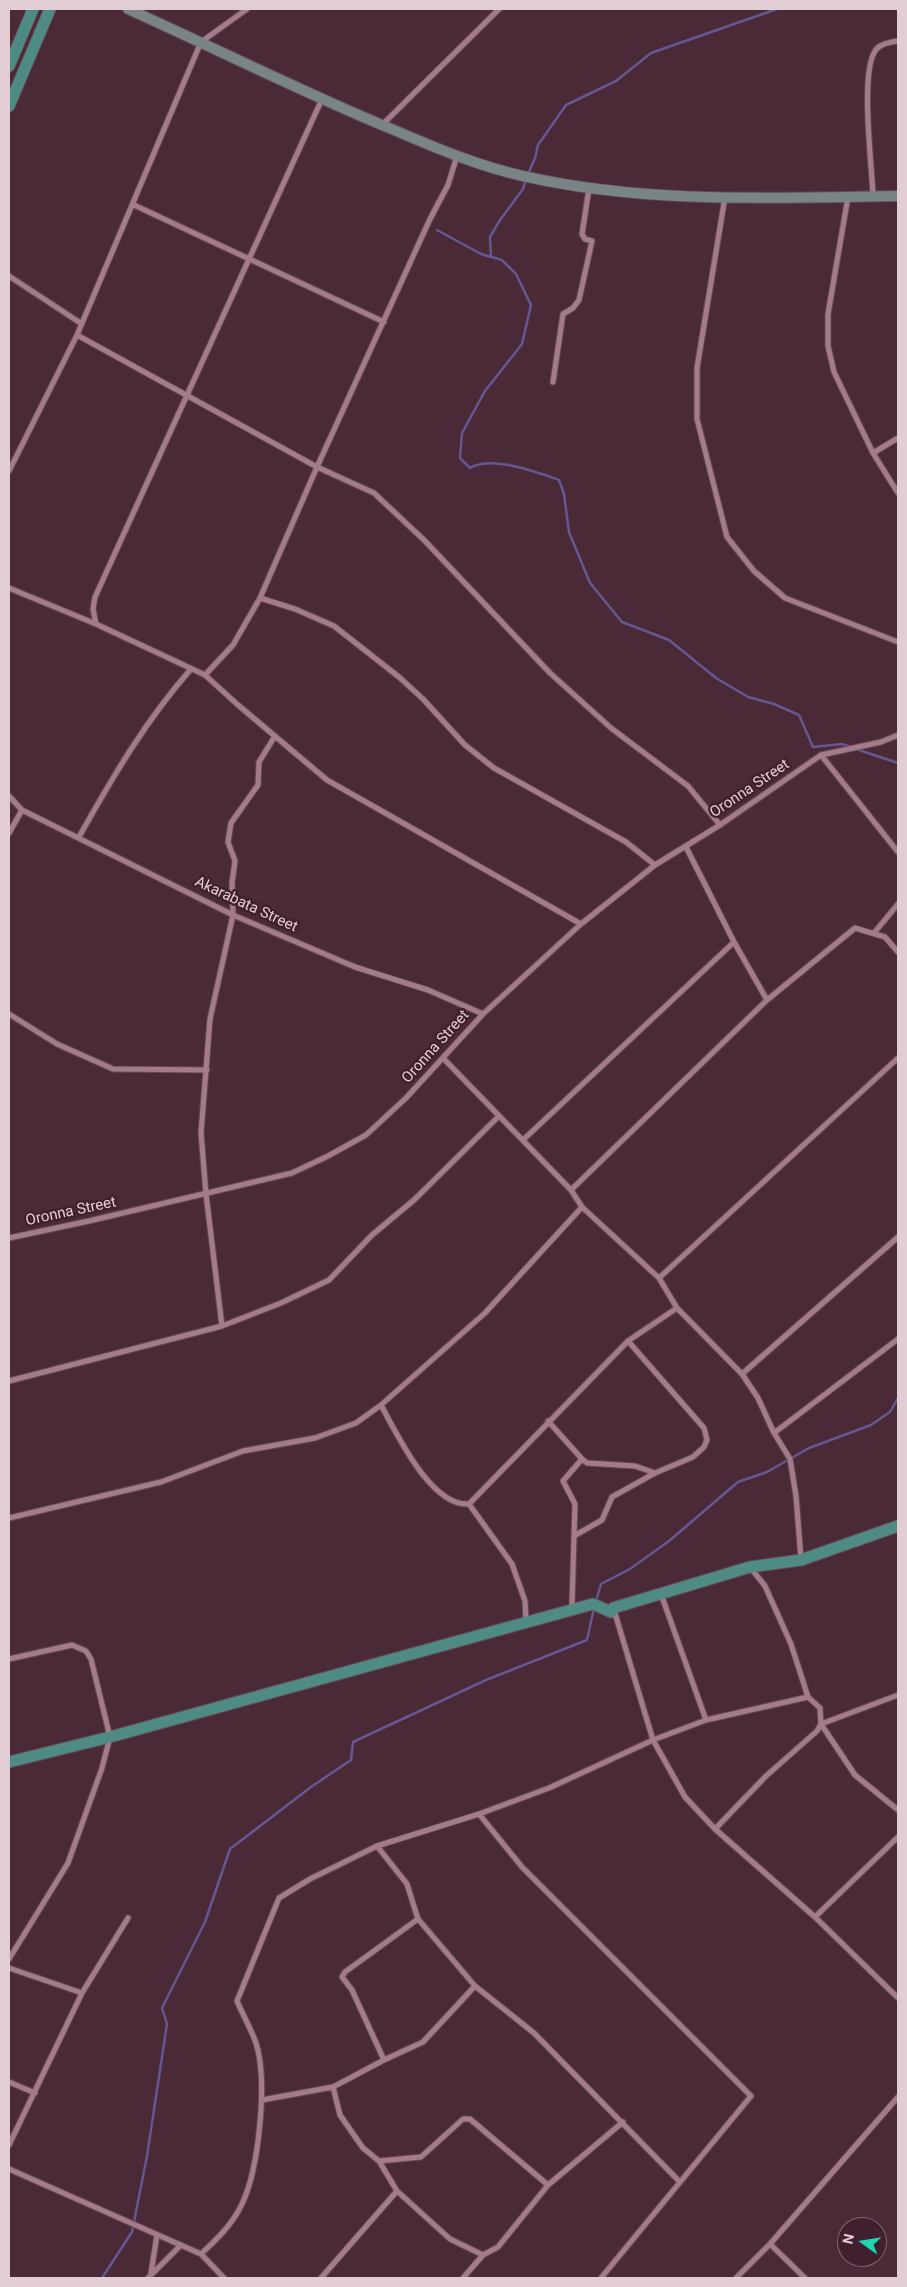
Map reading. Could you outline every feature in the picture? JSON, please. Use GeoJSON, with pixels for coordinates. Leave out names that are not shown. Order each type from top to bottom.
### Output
{"type":"FeatureCollection","features":[{"type":"Feature","properties":{"kind":"main road"},"geometry":{"type":"LineString","coordinates":[[9,66],[13,43],[33,9]]}},
{"type":"Feature","properties":{"kind":"main road"},"geometry":{"type":"LineString","coordinates":[[9,106],[50,9]]}},
{"type":"Feature","properties":{"kind":"main road"},"geometry":{"type":"LineString","coordinates":[[9,1762],[526,1621],[593,1604],[612,1610],[661,1593],[750,1567],[801,1560],[898,1526]]}},
{"type":"Feature","properties":{"kind":"street"},"geometry":{"type":"LineString","coordinates":[[128,9],[381,125],[457,156],[503,170],[589,189],[659,195],[898,196]]}},
{"type":"Feature","properties":{"kind":"street"},"geometry":{"type":"LineString","coordinates":[[9,471],[82,324],[134,205],[201,42],[247,9]]}},
{"type":"Feature","properties":{"kind":"street"},"geometry":{"type":"LineString","coordinates":[[381,125],[499,9]]}},
{"type":"Feature","properties":{"kind":"street"},"geometry":{"type":"LineString","coordinates":[[873,197],[868,97],[869,69],[875,50],[887,42],[898,41]]}},
{"type":"Feature","properties":{"kind":"street"},"geometry":{"type":"LineString","coordinates":[[96,624],[93,609],[95,597],[133,510],[188,395],[322,99]]}},
{"type":"Feature","properties":{"kind":"street"},"geometry":{"type":"LineString","coordinates":[[205,675],[233,645],[260,598],[317,467],[430,219],[448,185],[457,156]]}},
{"type":"Feature","properties":{"kind":"street"},"geometry":{"type":"LineString","coordinates":[[553,382],[563,314],[573,308],[579,300],[592,241],[585,239],[582,234],[589,189]]}},
{"type":"Feature","properties":{"kind":"street"},"geometry":{"type":"LineString","coordinates":[[726,196],[696,368],[697,419],[727,537],[754,571],[785,598],[898,642]]}},
{"type":"Feature","properties":{"kind":"street"},"geometry":{"type":"LineString","coordinates":[[848,197],[828,314],[828,346],[834,372],[873,452],[898,494]]}},
{"type":"Feature","properties":{"kind":"street"},"geometry":{"type":"LineString","coordinates":[[134,205],[384,322]]}},
{"type":"Feature","properties":{"kind":"street"},"geometry":{"type":"LineString","coordinates":[[9,276],[82,324]]}},
{"type":"Feature","properties":{"kind":"street"},"geometry":{"type":"LineString","coordinates":[[77,335],[317,467],[374,493],[424,540],[550,673],[611,728],[688,786],[720,825]]}},
{"type":"Feature","properties":{"kind":"street"},"geometry":{"type":"LineString","coordinates":[[873,452],[898,438]]}},
{"type":"Feature","properties":{"kind":"street"},"geometry":{"type":"LineString","coordinates":[[9,588],[96,624],[205,675],[327,780],[581,924]]}},
{"type":"Feature","properties":{"kind":"street"},"geometry":{"type":"LineString","coordinates":[[260,598],[334,626],[399,677],[423,699],[465,745],[494,768],[626,842],[655,865]]}},
{"type":"Feature","properties":{"kind":"street"},"geometry":{"type":"LineString","coordinates":[[79,837],[141,734],[166,698],[191,670]]}},
{"type":"Feature","properties":{"kind":"street"},"geometry":{"type":"LineString","coordinates":[[898,735],[882,742],[823,755],[898,852]]}},
{"type":"Feature","properties":{"kind":"street"},"geometry":{"type":"LineString","coordinates":[[222,1326],[206,1194],[201,1132],[210,1019],[232,915],[232,891],[236,861],[228,842],[231,823],[258,785],[259,762],[275,736]]}},
{"type":"Feature","properties":{"kind":"street","name":"Oronna Street"},"geometry":{"type":"LineString","coordinates":[[9,1238],[206,1194],[292,1172],[328,1156],[366,1135],[406,1098],[483,1014],[581,924],[655,865],[720,825],[823,755]]}},
{"type":"Feature","properties":{"kind":"street","name":"Akarabata Street"},"geometry":{"type":"LineString","coordinates":[[9,796],[22,810],[232,915],[356,967],[428,990],[483,1014]]}},
{"type":"Feature","properties":{"kind":"street"},"geometry":{"type":"LineString","coordinates":[[9,832],[22,810]]}},
{"type":"Feature","properties":{"kind":"street"},"geometry":{"type":"LineString","coordinates":[[686,847],[734,942],[767,1000]]}},
{"type":"Feature","properties":{"kind":"street"},"geometry":{"type":"LineString","coordinates":[[874,933],[898,904]]}},
{"type":"Feature","properties":{"kind":"street"},"geometry":{"type":"LineString","coordinates":[[571,1190],[767,1000],[855,928],[885,937],[898,952]]}},
{"type":"Feature","properties":{"kind":"street"},"geometry":{"type":"LineString","coordinates":[[523,1140],[734,942]]}},
{"type":"Feature","properties":{"kind":"street"},"geometry":{"type":"LineString","coordinates":[[9,1014],[58,1044],[113,1069],[207,1070]]}},
{"type":"Feature","properties":{"kind":"street"},"geometry":{"type":"LineString","coordinates":[[443,1058],[571,1190],[582,1206],[659,1278],[677,1308],[742,1374],[758,1398],[774,1433],[790,1459],[801,1560]]}},
{"type":"Feature","properties":{"kind":"street"},"geometry":{"type":"LineString","coordinates":[[659,1278],[898,1058]]}},
{"type":"Feature","properties":{"kind":"street"},"geometry":{"type":"LineString","coordinates":[[9,1381],[222,1326],[280,1303],[329,1280],[372,1235],[414,1200],[499,1116]]}},
{"type":"Feature","properties":{"kind":"street"},"geometry":{"type":"LineString","coordinates":[[9,1518],[161,1482],[243,1451],[315,1438],[356,1423],[381,1405],[485,1313],[582,1206]]}},
{"type":"Feature","properties":{"kind":"street"},"geometry":{"type":"LineString","coordinates":[[742,1374],[898,1236]]}},
{"type":"Feature","properties":{"kind":"street"},"geometry":{"type":"LineString","coordinates":[[381,1405],[416,1467],[449,1501],[459,1505],[469,1504],[548,1420],[628,1341],[677,1308]]}},
{"type":"Feature","properties":{"kind":"street"},"geometry":{"type":"LineString","coordinates":[[774,1433],[898,1339]]}},
{"type":"Feature","properties":{"kind":"street"},"geometry":{"type":"LineString","coordinates":[[574,1536],[602,1520],[612,1497],[655,1472],[693,1456],[704,1447],[707,1440],[704,1428],[628,1341]]}},
{"type":"Feature","properties":{"kind":"street"},"geometry":{"type":"LineString","coordinates":[[548,1420],[587,1463],[635,1466],[655,1472]]}},
{"type":"Feature","properties":{"kind":"street"},"geometry":{"type":"LineString","coordinates":[[577,1608],[572,1604],[575,1504],[563,1481],[582,1459]]}},
{"type":"Feature","properties":{"kind":"street"},"geometry":{"type":"LineString","coordinates":[[469,1504],[512,1564],[525,1601],[526,1621]]}},
{"type":"Feature","properties":{"kind":"street"},"geometry":{"type":"LineString","coordinates":[[750,1567],[765,1586],[791,1644],[808,1696],[820,1708],[821,1724],[855,1775],[898,1810]]}},
{"type":"Feature","properties":{"kind":"street"},"geometry":{"type":"LineString","coordinates":[[661,1593],[706,1720]]}},
{"type":"Feature","properties":{"kind":"street"},"geometry":{"type":"LineString","coordinates":[[612,1610],[653,1740],[685,1797],[715,1829],[815,1917],[898,1998]]}},
{"type":"Feature","properties":{"kind":"street"},"geometry":{"type":"LineString","coordinates":[[9,1660],[72,1646],[86,1651],[91,1659],[110,1736],[102,1768],[68,1863],[9,1960]]}},
{"type":"Feature","properties":{"kind":"street"},"geometry":{"type":"LineString","coordinates":[[715,1829],[766,1776],[817,1731],[821,1724],[898,1695]]}},
{"type":"Feature","properties":{"kind":"street"},"geometry":{"type":"LineString","coordinates":[[201,2254],[227,2229],[242,2204],[252,2172],[262,2100],[256,2044],[238,2001],[279,1898],[310,1879],[377,1846],[479,1814],[549,1788],[653,1740],[706,1720],[808,1696]]}},
{"type":"Feature","properties":{"kind":"street"},"geometry":{"type":"LineString","coordinates":[[479,1814],[522,1867],[751,2096],[601,2278]]}},
{"type":"Feature","properties":{"kind":"street"},"geometry":{"type":"LineString","coordinates":[[815,1917],[898,1837]]}},
{"type":"Feature","properties":{"kind":"street"},"geometry":{"type":"LineString","coordinates":[[377,1846],[407,1884],[418,1919],[475,1986],[534,2033],[623,2122],[679,2182]]}},
{"type":"Feature","properties":{"kind":"street"},"geometry":{"type":"LineString","coordinates":[[9,2146],[82,1993],[128,1918]]}},
{"type":"Feature","properties":{"kind":"street"},"geometry":{"type":"LineString","coordinates":[[384,2060],[352,1990],[342,1977],[345,1972],[418,1919]]}},
{"type":"Feature","properties":{"kind":"street"},"geometry":{"type":"LineString","coordinates":[[9,1968],[82,1993]]}},
{"type":"Feature","properties":{"kind":"street"},"geometry":{"type":"LineString","coordinates":[[262,2100],[333,2087],[423,2042],[475,1986]]}},
{"type":"Feature","properties":{"kind":"street"},"geometry":{"type":"LineString","coordinates":[[9,2082],[35,2093]]}},
{"type":"Feature","properties":{"kind":"street"},"geometry":{"type":"LineString","coordinates":[[333,2087],[340,2115],[363,2148],[378,2161],[397,2191],[450,2239],[483,2255]]}},
{"type":"Feature","properties":{"kind":"street"},"geometry":{"type":"LineString","coordinates":[[736,2278],[770,2244],[898,2097]]}},
{"type":"Feature","properties":{"kind":"street"},"geometry":{"type":"LineString","coordinates":[[378,2161],[421,2156],[463,2119],[470,2119],[548,2185]]}},
{"type":"Feature","properties":{"kind":"street"},"geometry":{"type":"LineString","coordinates":[[463,2278],[483,2255],[498,2247],[548,2185],[623,2122]]}},
{"type":"Feature","properties":{"kind":"street"},"geometry":{"type":"LineString","coordinates":[[9,2169],[201,2254],[224,2278]]}},
{"type":"Feature","properties":{"kind":"street"},"geometry":{"type":"LineString","coordinates":[[321,2278],[397,2191]]}},
{"type":"Feature","properties":{"kind":"street"},"geometry":{"type":"LineString","coordinates":[[149,2276],[157,2235]]}},
{"type":"Feature","properties":{"kind":"street"},"geometry":{"type":"LineString","coordinates":[[770,2244],[805,2278]]}},
{"type":"Feature","properties":{"kind":"street"},"geometry":{"type":"LineString","coordinates":[[149,2276],[181,2245]]}},
{"type":"Feature","properties":{"kind":"waterway"},"geometry":{"type":"LineString","coordinates":[[528,174],[538,145],[566,105],[616,81],[651,53],[777,9]]}},
{"type":"Feature","properties":{"kind":"waterway"},"geometry":{"type":"LineString","coordinates":[[491,257],[490,237],[523,189],[526,179]]}},
{"type":"Feature","properties":{"kind":"waterway"},"geometry":{"type":"LineString","coordinates":[[437,230],[481,254],[502,260],[516,274],[531,305],[522,344],[485,391],[462,433],[460,458],[470,468],[479,464],[502,464],[527,469],[559,480],[564,494],[569,532],[590,583],[622,622],[669,640],[716,678],[748,697],[774,704],[799,715],[813,747],[842,744],[851,747]]}},
{"type":"Feature","properties":{"kind":"waterway"},"geometry":{"type":"LineString","coordinates":[[856,749],[898,763]]}},
{"type":"Feature","properties":{"kind":"waterway"},"geometry":{"type":"LineString","coordinates":[[596,1601],[601,1584],[630,1569],[669,1541],[738,1482],[767,1472],[809,1448],[871,1425],[890,1412],[898,1398]]}},
{"type":"Feature","properties":{"kind":"waterway"},"geometry":{"type":"LineString","coordinates":[[102,2278],[132,2232],[147,2156],[167,2024],[162,2008],[205,1922],[230,1849],[311,1787],[351,1760],[353,1742],[486,1680],[587,1640],[594,1608]]}}]}
